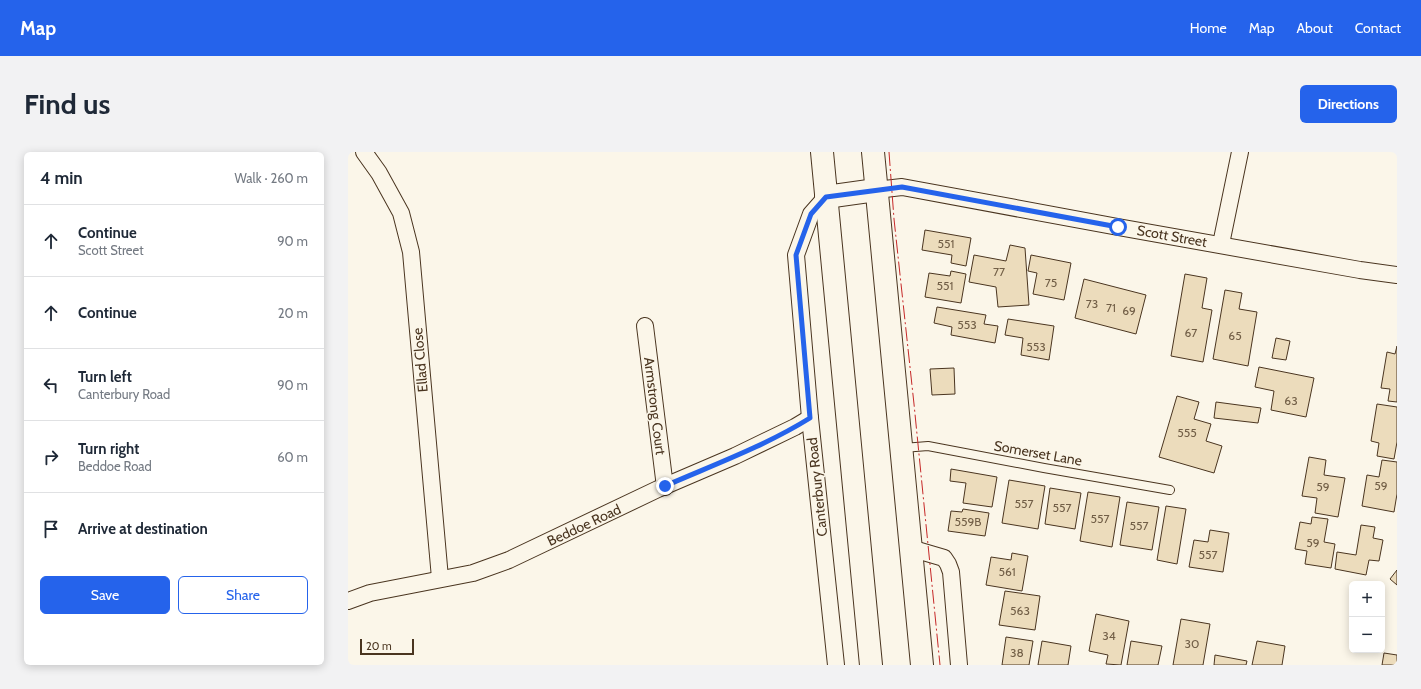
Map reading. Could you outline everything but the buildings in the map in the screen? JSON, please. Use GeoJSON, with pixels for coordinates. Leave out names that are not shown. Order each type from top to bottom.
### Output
{"type":"FeatureCollection","features":[{"type":"Feature","properties":{"kind":"main road"},"geometry":{"type":"LineString","coordinates":[[822,152],[871,665]]}},
{"type":"Feature","properties":{"kind":"main road"},"geometry":{"type":"LineString","coordinates":[[873,152],[900,448],[922,665]]}},
{"type":"Feature","properties":{"kind":"main road"},"geometry":{"type":"LineString","coordinates":[[826,197],[876,190]]}},
{"type":"Feature","properties":{"kind":"street","name":"Ellad Close"},"geometry":{"type":"LineString","coordinates":[[364,152],[402,213],[411,252],[440,578]]}},
{"type":"Feature","properties":{"kind":"street"},"geometry":{"type":"LineString","coordinates":[[1221,244],[1240,152]]}},
{"type":"Feature","properties":{"kind":"street","name":"Scott Street"},"geometry":{"type":"LineString","coordinates":[[876,190],[902,187],[1118,227],[1221,244],[1360,270],[1397,275]]}},
{"type":"Feature","properties":{"kind":"street","name":"Canterbury Road"},"geometry":{"type":"LineString","coordinates":[[826,197],[811,214],[796,255],[810,418],[836,665]]}},
{"type":"Feature","properties":{"kind":"street","name":"Armstrong Court"},"geometry":{"type":"LineString","coordinates":[[645,326],[665,486]]}},
{"type":"Feature","properties":{"kind":"street","name":"Beddoe Road"},"geometry":{"type":"LineString","coordinates":[[348,602],[370,593],[440,578],[473,573],[509,560],[665,486],[735,456],[796,427],[810,418]]}},
{"type":"Feature","properties":{"kind":"street"},"geometry":{"type":"LineString","coordinates":[[910,548],[944,558],[948,564],[951,572],[959,665]]}},
{"type":"Feature","properties":{"kind":"lane","name":"Somerset Lane"},"geometry":{"type":"LineString","coordinates":[[900,448],[928,446],[1170,490]]}},
{"type":"Feature","properties":{"kind":"power"},"geometry":{"type":"LineString","coordinates":[[889,152],[894,219],[940,665]]}},
{"type":"Feature","properties":{"kind":"route"},"geometry":{"type":"LineString","coordinates":[[665,486],[735,456],[796,427],[810,418],[796,255],[811,214],[826,197],[902,187],[1118,227]]}}]}
